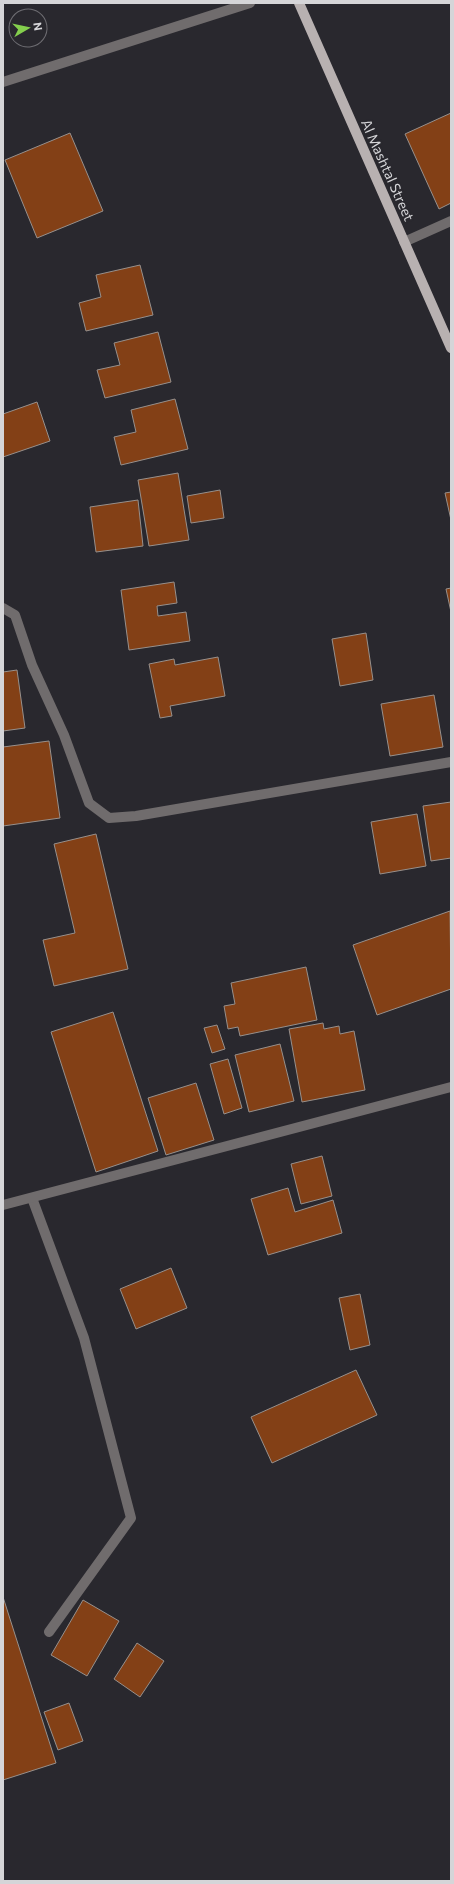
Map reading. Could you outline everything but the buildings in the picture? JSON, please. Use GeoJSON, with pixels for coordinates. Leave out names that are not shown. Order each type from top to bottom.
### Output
{"type":"FeatureCollection","features":[{"type":"Feature","properties":{"kind":"main road","name":"Al Mashtal Street"},"geometry":{"type":"LineString","coordinates":[[299,3],[451,348]]}},
{"type":"Feature","properties":{"kind":"street"},"geometry":{"type":"LineString","coordinates":[[3,82],[250,3]]}},
{"type":"Feature","properties":{"kind":"street"},"geometry":{"type":"LineString","coordinates":[[404,242],[451,221]]}},
{"type":"Feature","properties":{"kind":"street"},"geometry":{"type":"LineString","coordinates":[[3,608],[15,615],[32,665],[64,735],[89,804],[109,818],[136,816],[451,762]]}},
{"type":"Feature","properties":{"kind":"street"},"geometry":{"type":"LineString","coordinates":[[3,1205],[451,1087]]}},
{"type":"Feature","properties":{"kind":"street"},"geometry":{"type":"LineString","coordinates":[[32,1198],[84,1338],[131,1518],[50,1632]]}}]}
